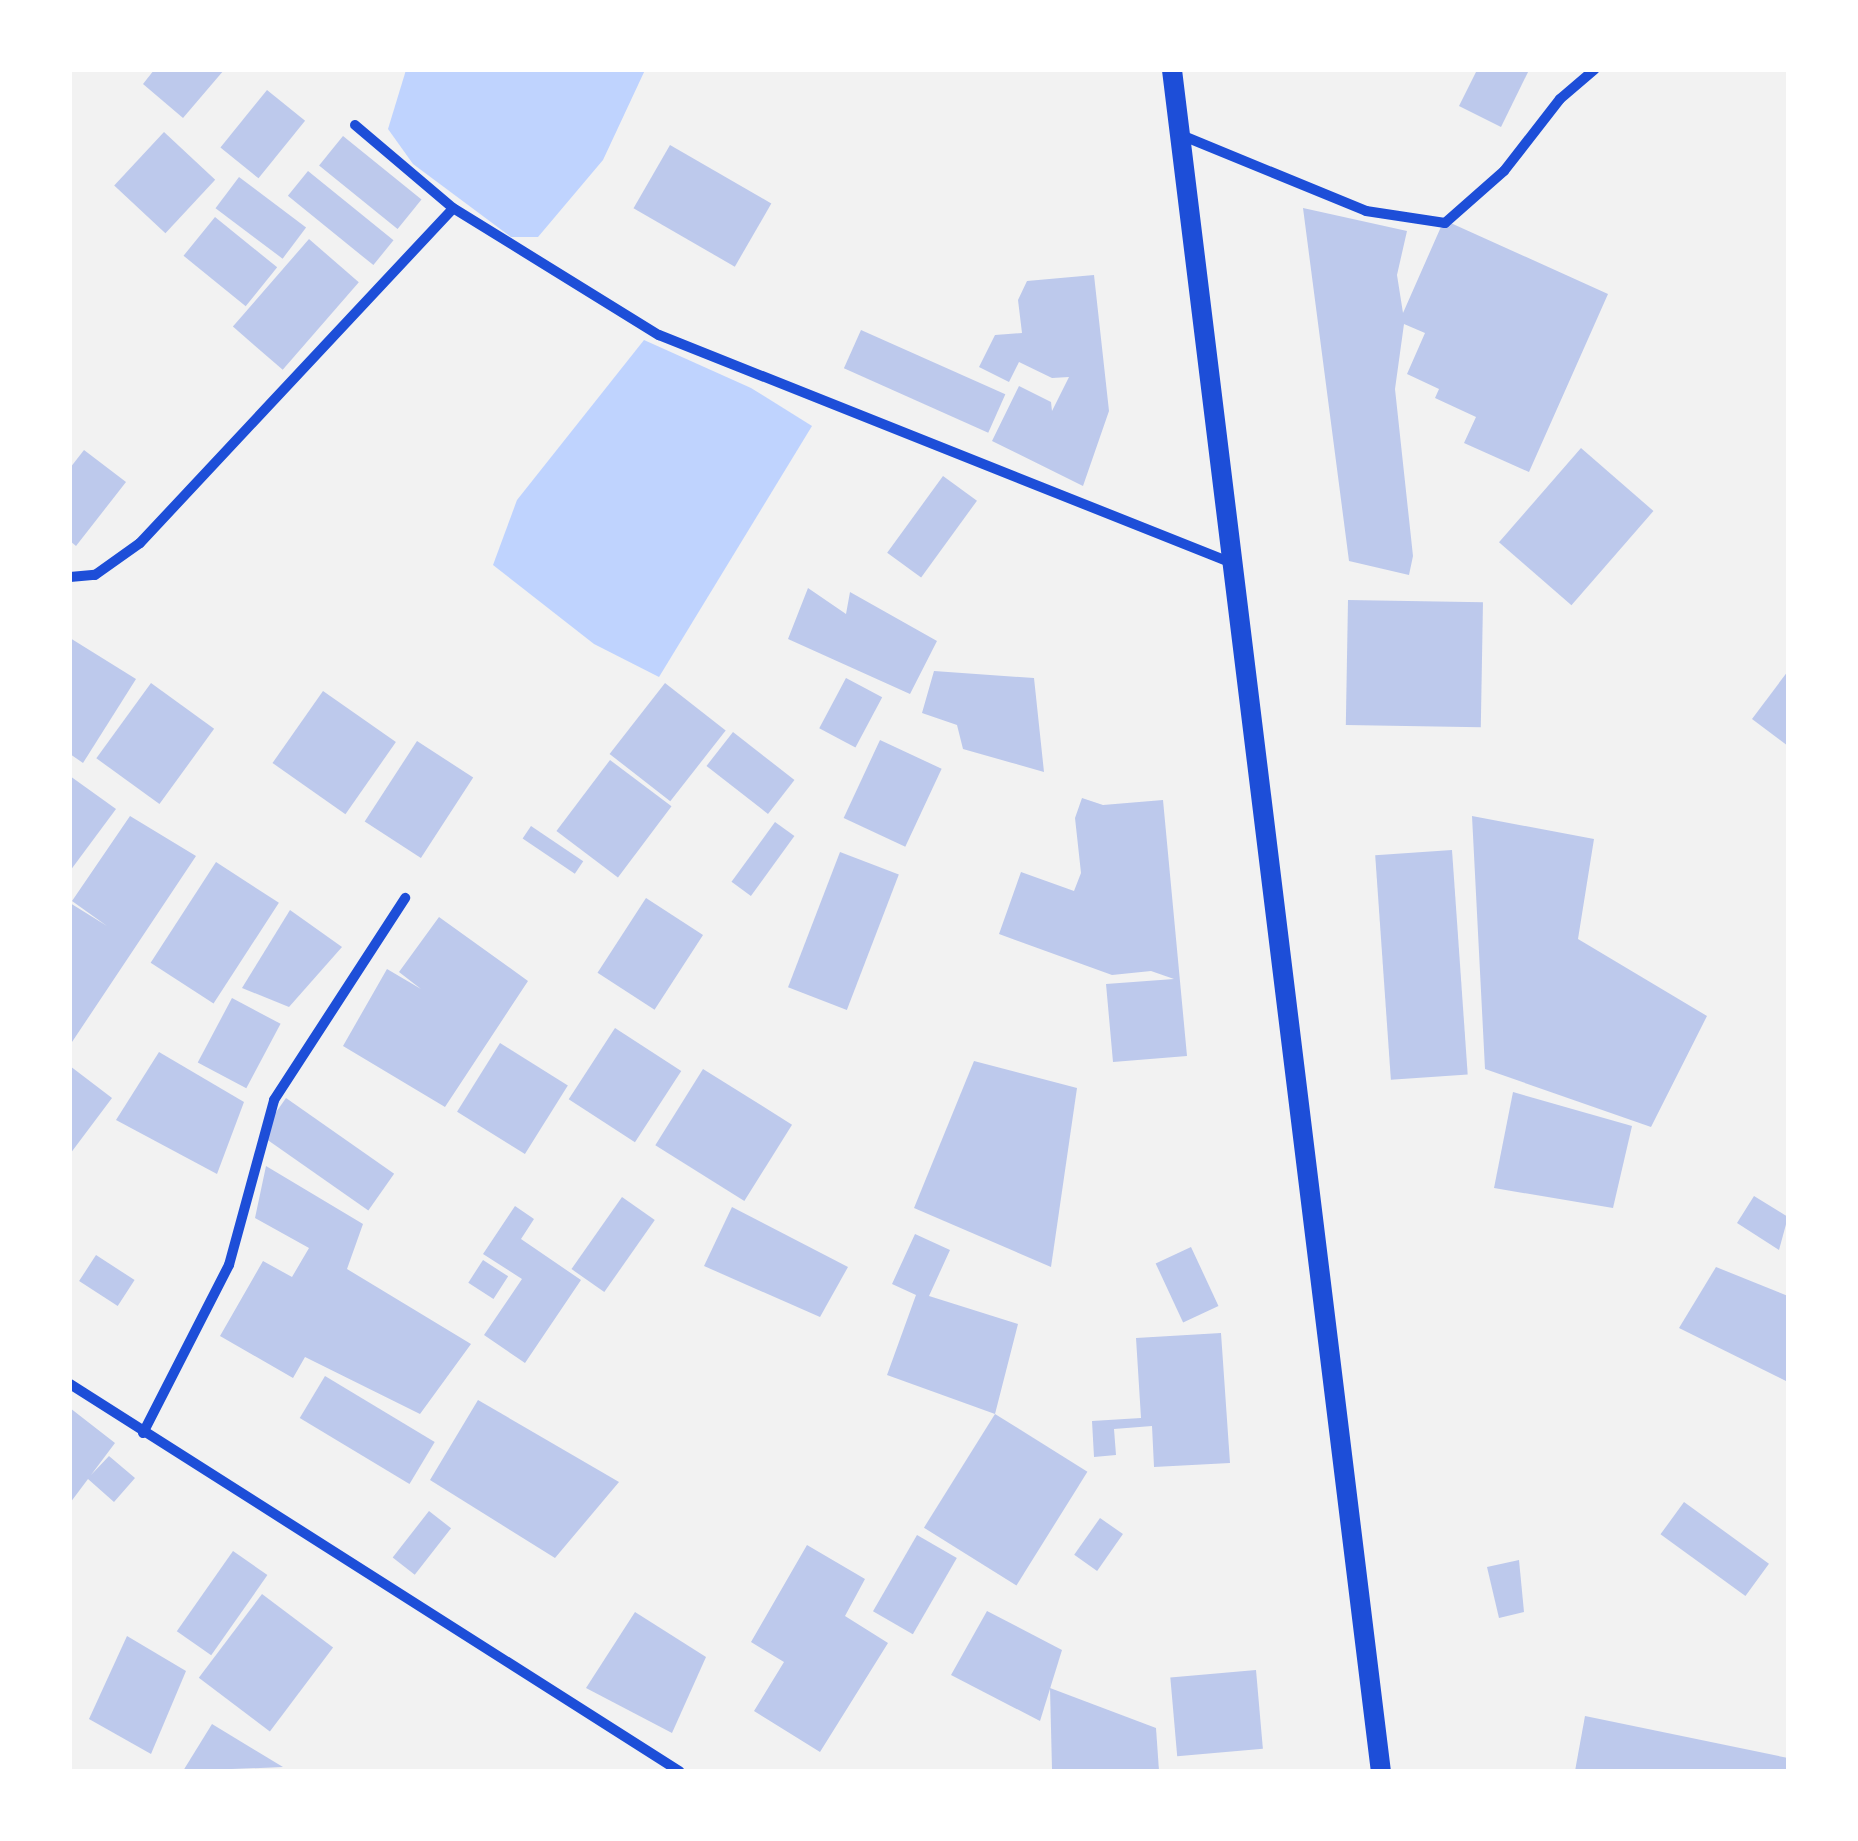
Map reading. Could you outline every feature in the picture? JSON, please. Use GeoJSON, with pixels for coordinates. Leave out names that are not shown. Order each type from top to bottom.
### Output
{"type":"FeatureCollection","features":[{"type":"Feature","properties":{"kind":"main road"},"geometry":{"type":"LineString","coordinates":[[1172,70],[1381,1771]]}},
{"type":"Feature","properties":{"kind":"street"},"geometry":{"type":"LineString","coordinates":[[1180,134],[1366,211],[1445,223],[1504,171],[1560,100],[1594,70]]}},
{"type":"Feature","properties":{"kind":"street"},"geometry":{"type":"LineString","coordinates":[[355,125],[453,208],[659,335],[1232,563]]}},
{"type":"Feature","properties":{"kind":"street"},"geometry":{"type":"LineString","coordinates":[[70,576],[95,575],[140,543],[453,208]]}},
{"type":"Feature","properties":{"kind":"street"},"geometry":{"type":"LineString","coordinates":[[143,1433],[229,1265],[274,1100],[405,898]]}},
{"type":"Feature","properties":{"kind":"street"},"geometry":{"type":"LineString","coordinates":[[70,1384],[679,1771]]}},
{"type":"Feature","properties":{"kind":"water"},"geometry":{"type":"Polygon","coordinates":[[[406,70],[645,70],[603,160],[538,237],[511,237],[413,164],[388,129],[406,70]]]}},
{"type":"Feature","properties":{"kind":"water"},"geometry":{"type":"Polygon","coordinates":[[[644,340],[751,388],[812,426],[659,677],[594,644],[493,565],[517,500],[644,340]]]}},
{"type":"Feature","properties":{"kind":"building"},"geometry":{"type":"Polygon","coordinates":[[[154,70],[224,70],[183,118],[143,84],[154,70]]]}},
{"type":"Feature","properties":{"kind":"building"},"geometry":{"type":"Polygon","coordinates":[[[1477,70],[1529,70],[1501,127],[1459,106],[1477,70]]]}},
{"type":"Feature","properties":{"kind":"building"},"geometry":{"type":"Polygon","coordinates":[[[267,90],[305,121],[259,178],[220,148],[267,90]]]}},
{"type":"Feature","properties":{"kind":"building"},"geometry":{"type":"Polygon","coordinates":[[[164,132],[215,180],[165,233],[114,185],[164,132]]]}},
{"type":"Feature","properties":{"kind":"building"},"geometry":{"type":"Polygon","coordinates":[[[343,136],[421,200],[398,229],[319,166],[343,136]]]}},
{"type":"Feature","properties":{"kind":"building"},"geometry":{"type":"Polygon","coordinates":[[[670,145],[771,204],[735,267],[634,208],[670,145]]]}},
{"type":"Feature","properties":{"kind":"building"},"geometry":{"type":"Polygon","coordinates":[[[308,171],[393,240],[373,265],[288,196],[308,171]]]}},
{"type":"Feature","properties":{"kind":"building"},"geometry":{"type":"Polygon","coordinates":[[[239,177],[306,228],[283,259],[216,208],[239,177]]]}},
{"type":"Feature","properties":{"kind":"building"},"geometry":{"type":"Polygon","coordinates":[[[1303,208],[1407,231],[1397,275],[1403,313],[1444,220],[1608,294],[1529,472],[1464,443],[1476,417],[1435,398],[1439,389],[1407,374],[1425,333],[1404,324],[1395,389],[1413,556],[1409,575],[1349,561],[1303,208]]]}},
{"type":"Feature","properties":{"kind":"building"},"geometry":{"type":"Polygon","coordinates":[[[215,217],[277,267],[246,306],[184,256],[215,217]]]}},
{"type":"Feature","properties":{"kind":"building"},"geometry":{"type":"Polygon","coordinates":[[[309,239],[359,282],[283,370],[233,327],[309,239]]]}},
{"type":"Feature","properties":{"kind":"building"},"geometry":{"type":"Polygon","coordinates":[[[1094,275],[1109,411],[1083,486],[992,441],[1019,386],[1051,402],[1052,411],[1069,377],[1052,378],[1019,362],[1009,382],[979,367],[995,335],[1022,333],[1018,300],[1027,281],[1094,275]]]}},
{"type":"Feature","properties":{"kind":"building"},"geometry":{"type":"Polygon","coordinates":[[[861,330],[1005,394],[988,433],[844,368],[861,330]]]}},
{"type":"Feature","properties":{"kind":"building"},"geometry":{"type":"Polygon","coordinates":[[[1581,448],[1653,511],[1571,605],[1499,542],[1581,448]]]}},
{"type":"Feature","properties":{"kind":"building"},"geometry":{"type":"Polygon","coordinates":[[[84,450],[126,482],[76,546],[70,541],[70,468],[84,450]]]}},
{"type":"Feature","properties":{"kind":"building"},"geometry":{"type":"Polygon","coordinates":[[[943,476],[977,501],[921,578],[887,553],[943,476]]]}},
{"type":"Feature","properties":{"kind":"building"},"geometry":{"type":"Polygon","coordinates":[[[808,588],[846,614],[850,592],[937,641],[910,694],[788,639],[808,588]]]}},
{"type":"Feature","properties":{"kind":"building"},"geometry":{"type":"Polygon","coordinates":[[[1348,600],[1483,602],[1481,727],[1346,725],[1348,600]]]}},
{"type":"Feature","properties":{"kind":"building"},"geometry":{"type":"Polygon","coordinates":[[[70,638],[136,679],[83,763],[70,754],[70,638]]]}},
{"type":"Feature","properties":{"kind":"building"},"geometry":{"type":"Polygon","coordinates":[[[934,671],[1034,678],[1044,772],[963,749],[957,725],[922,713],[934,671]]]}},
{"type":"Feature","properties":{"kind":"building"},"geometry":{"type":"Polygon","coordinates":[[[1788,671],[1788,746],[1752,719],[1788,671]]]}},
{"type":"Feature","properties":{"kind":"building"},"geometry":{"type":"Polygon","coordinates":[[[846,678],[882,697],[855,748],[819,728],[846,678]]]}},
{"type":"Feature","properties":{"kind":"building"},"geometry":{"type":"Polygon","coordinates":[[[151,683],[214,729],[159,804],[96,758],[151,683]]]}},
{"type":"Feature","properties":{"kind":"building"},"geometry":{"type":"Polygon","coordinates":[[[665,683],[726,730],[670,801],[610,754],[665,683]]]}},
{"type":"Feature","properties":{"kind":"building"},"geometry":{"type":"Polygon","coordinates":[[[323,691],[396,742],[345,814],[273,763],[323,691]]]}},
{"type":"Feature","properties":{"kind":"building"},"geometry":{"type":"Polygon","coordinates":[[[733,732],[794,780],[768,814],[707,766],[733,732]]]}},
{"type":"Feature","properties":{"kind":"building"},"geometry":{"type":"Polygon","coordinates":[[[880,740],[942,769],[905,847],[844,818],[880,740]]]}},
{"type":"Feature","properties":{"kind":"building"},"geometry":{"type":"Polygon","coordinates":[[[417,741],[473,777],[421,858],[365,822],[417,741]]]}},
{"type":"Feature","properties":{"kind":"building"},"geometry":{"type":"Polygon","coordinates":[[[610,760],[671,806],[618,877],[556,831],[610,760]]]}},
{"type":"Feature","properties":{"kind":"building"},"geometry":{"type":"Polygon","coordinates":[[[70,776],[116,809],[70,871],[70,776]]]}},
{"type":"Feature","properties":{"kind":"building"},"geometry":{"type":"Polygon","coordinates":[[[1082,798],[1103,805],[1163,800],[1187,1056],[1113,1062],[1106,984],[1174,979],[1151,971],[1112,975],[999,934],[1021,872],[1074,891],[1081,873],[1075,818],[1082,798]]]}},
{"type":"Feature","properties":{"kind":"building"},"geometry":{"type":"Polygon","coordinates":[[[130,816],[196,856],[70,1045],[70,903],[107,926],[72,901],[130,816]]]}},
{"type":"Feature","properties":{"kind":"building"},"geometry":{"type":"Polygon","coordinates":[[[1472,816],[1594,839],[1578,939],[1707,1016],[1651,1127],[1485,1069],[1472,816]]]}},
{"type":"Feature","properties":{"kind":"building"},"geometry":{"type":"Polygon","coordinates":[[[775,822],[794,836],[751,896],[732,882],[775,822]]]}},
{"type":"Feature","properties":{"kind":"building"},"geometry":{"type":"Polygon","coordinates":[[[531,826],[583,861],[575,874],[523,838],[531,826]]]}},
{"type":"Feature","properties":{"kind":"building"},"geometry":{"type":"Polygon","coordinates":[[[1452,850],[1468,1074],[1391,1080],[1375,855],[1452,850]]]}},
{"type":"Feature","properties":{"kind":"building"},"geometry":{"type":"Polygon","coordinates":[[[840,852],[899,875],[847,1010],[788,987],[840,852]]]}},
{"type":"Feature","properties":{"kind":"building"},"geometry":{"type":"Polygon","coordinates":[[[216,862],[279,903],[214,1003],[151,963],[216,862]]]}},
{"type":"Feature","properties":{"kind":"building"},"geometry":{"type":"Polygon","coordinates":[[[646,898],[703,935],[655,1010],[598,973],[646,898]]]}},
{"type":"Feature","properties":{"kind":"building"},"geometry":{"type":"Polygon","coordinates":[[[290,910],[342,947],[289,1007],[242,988],[290,910]]]}},
{"type":"Feature","properties":{"kind":"building"},"geometry":{"type":"Polygon","coordinates":[[[439,917],[528,981],[445,1107],[343,1046],[387,969],[421,989],[399,972],[439,917]]]}},
{"type":"Feature","properties":{"kind":"building"},"geometry":{"type":"Polygon","coordinates":[[[232,998],[281,1024],[246,1088],[198,1062],[232,998]]]}},
{"type":"Feature","properties":{"kind":"building"},"geometry":{"type":"Polygon","coordinates":[[[615,1028],[681,1071],[635,1142],[569,1099],[615,1028]]]}},
{"type":"Feature","properties":{"kind":"building"},"geometry":{"type":"Polygon","coordinates":[[[500,1043],[568,1085],[525,1154],[457,1112],[500,1043]]]}},
{"type":"Feature","properties":{"kind":"building"},"geometry":{"type":"Polygon","coordinates":[[[159,1052],[244,1102],[217,1174],[116,1120],[159,1052]]]}},
{"type":"Feature","properties":{"kind":"building"},"geometry":{"type":"Polygon","coordinates":[[[974,1061],[1077,1088],[1051,1267],[914,1208],[974,1061]]]}},
{"type":"Feature","properties":{"kind":"building"},"geometry":{"type":"Polygon","coordinates":[[[70,1066],[112,1098],[70,1154],[70,1066]]]}},
{"type":"Feature","properties":{"kind":"building"},"geometry":{"type":"Polygon","coordinates":[[[703,1069],[792,1125],[744,1201],[655,1145],[703,1069]]]}},
{"type":"Feature","properties":{"kind":"building"},"geometry":{"type":"Polygon","coordinates":[[[1513,1092],[1632,1126],[1613,1208],[1494,1188],[1513,1092]]]}},
{"type":"Feature","properties":{"kind":"building"},"geometry":{"type":"Polygon","coordinates":[[[286,1098],[394,1174],[368,1211],[260,1135],[286,1098]]]}},
{"type":"Feature","properties":{"kind":"building"},"geometry":{"type":"Polygon","coordinates":[[[266,1166],[363,1224],[347,1269],[471,1344],[420,1414],[305,1357],[293,1378],[220,1336],[263,1261],[292,1277],[309,1248],[255,1218],[266,1166]]]}},
{"type":"Feature","properties":{"kind":"building"},"geometry":{"type":"Polygon","coordinates":[[[1754,1196],[1788,1217],[1779,1250],[1737,1223],[1754,1196]]]}},
{"type":"Feature","properties":{"kind":"building"},"geometry":{"type":"Polygon","coordinates":[[[622,1197],[655,1220],[604,1292],[572,1269],[622,1197]]]}},
{"type":"Feature","properties":{"kind":"building"},"geometry":{"type":"Polygon","coordinates":[[[515,1206],[534,1219],[521,1239],[581,1280],[525,1363],[484,1335],[522,1279],[483,1254],[515,1206]]]}},
{"type":"Feature","properties":{"kind":"building"},"geometry":{"type":"Polygon","coordinates":[[[732,1207],[848,1267],[820,1317],[704,1266],[732,1207]]]}},
{"type":"Feature","properties":{"kind":"building"},"geometry":{"type":"Polygon","coordinates":[[[915,1234],[950,1250],[929,1296],[1018,1324],[995,1414],[887,1375],[916,1295],[892,1284],[915,1234]]]}},
{"type":"Feature","properties":{"kind":"building"},"geometry":{"type":"Polygon","coordinates":[[[1191,1247],[1218,1306],[1183,1322],[1156,1263],[1191,1247]]]}},
{"type":"Feature","properties":{"kind":"building"},"geometry":{"type":"Polygon","coordinates":[[[96,1255],[135,1280],[118,1306],[79,1281],[96,1255]]]}},
{"type":"Feature","properties":{"kind":"building"},"geometry":{"type":"Polygon","coordinates":[[[483,1260],[508,1276],[493,1299],[468,1283],[483,1260]]]}},
{"type":"Feature","properties":{"kind":"building"},"geometry":{"type":"Polygon","coordinates":[[[1716,1267],[1788,1296],[1788,1382],[1679,1328],[1716,1267]]]}},
{"type":"Feature","properties":{"kind":"building"},"geometry":{"type":"Polygon","coordinates":[[[1221,1333],[1230,1463],[1154,1467],[1152,1426],[1114,1429],[1116,1455],[1094,1457],[1092,1421],[1141,1418],[1136,1338],[1221,1333]]]}},
{"type":"Feature","properties":{"kind":"building"},"geometry":{"type":"Polygon","coordinates":[[[325,1376],[435,1442],[409,1484],[300,1418],[325,1376]]]}},
{"type":"Feature","properties":{"kind":"building"},"geometry":{"type":"Polygon","coordinates":[[[478,1400],[619,1482],[555,1558],[430,1480],[478,1400]]]}},
{"type":"Feature","properties":{"kind":"building"},"geometry":{"type":"Polygon","coordinates":[[[70,1408],[115,1443],[91,1475],[109,1456],[135,1478],[114,1502],[88,1479],[70,1503],[70,1408]]]}},
{"type":"Feature","properties":{"kind":"building"},"geometry":{"type":"Polygon","coordinates":[[[995,1414],[1087,1472],[1016,1585],[924,1528],[995,1414]]]}},
{"type":"Feature","properties":{"kind":"building"},"geometry":{"type":"Polygon","coordinates":[[[1684,1502],[1769,1564],[1745,1596],[1660,1534],[1684,1502]]]}},
{"type":"Feature","properties":{"kind":"building"},"geometry":{"type":"Polygon","coordinates":[[[429,1511],[451,1528],[415,1575],[393,1557],[429,1511]]]}},
{"type":"Feature","properties":{"kind":"building"},"geometry":{"type":"Polygon","coordinates":[[[1100,1518],[1123,1534],[1097,1571],[1074,1555],[1100,1518]]]}},
{"type":"Feature","properties":{"kind":"building"},"geometry":{"type":"Polygon","coordinates":[[[917,1535],[957,1558],[913,1634],[873,1611],[917,1535]]]}},
{"type":"Feature","properties":{"kind":"building"},"geometry":{"type":"Polygon","coordinates":[[[807,1545],[865,1579],[845,1616],[888,1643],[820,1752],[754,1711],[784,1662],[751,1642],[807,1545]]]}},
{"type":"Feature","properties":{"kind":"building"},"geometry":{"type":"Polygon","coordinates":[[[233,1551],[267,1575],[211,1655],[177,1631],[233,1551]]]}},
{"type":"Feature","properties":{"kind":"building"},"geometry":{"type":"Polygon","coordinates":[[[1519,1560],[1524,1612],[1499,1618],[1487,1567],[1519,1560]]]}},
{"type":"Feature","properties":{"kind":"building"},"geometry":{"type":"Polygon","coordinates":[[[262,1594],[333,1648],[270,1731],[199,1678],[262,1594]]]}},
{"type":"Feature","properties":{"kind":"building"},"geometry":{"type":"Polygon","coordinates":[[[987,1611],[1062,1650],[1040,1721],[951,1675],[987,1611]]]}},
{"type":"Feature","properties":{"kind":"building"},"geometry":{"type":"Polygon","coordinates":[[[635,1612],[706,1657],[672,1733],[586,1688],[635,1612]]]}},
{"type":"Feature","properties":{"kind":"building"},"geometry":{"type":"Polygon","coordinates":[[[127,1636],[186,1671],[151,1754],[89,1719],[127,1636]]]}},
{"type":"Feature","properties":{"kind":"building"},"geometry":{"type":"Polygon","coordinates":[[[1256,1670],[1263,1749],[1177,1756],[1170,1677],[1256,1670]]]}},
{"type":"Feature","properties":{"kind":"building"},"geometry":{"type":"Polygon","coordinates":[[[1050,1688],[1156,1728],[1159,1771],[1052,1769],[1050,1688]]]}},
{"type":"Feature","properties":{"kind":"building"},"geometry":{"type":"Polygon","coordinates":[[[1585,1716],[1788,1758],[1788,1771],[1575,1771],[1585,1716]]]}},
{"type":"Feature","properties":{"kind":"building"},"geometry":{"type":"Polygon","coordinates":[[[212,1724],[283,1767],[183,1771],[212,1724]]]}}]}
